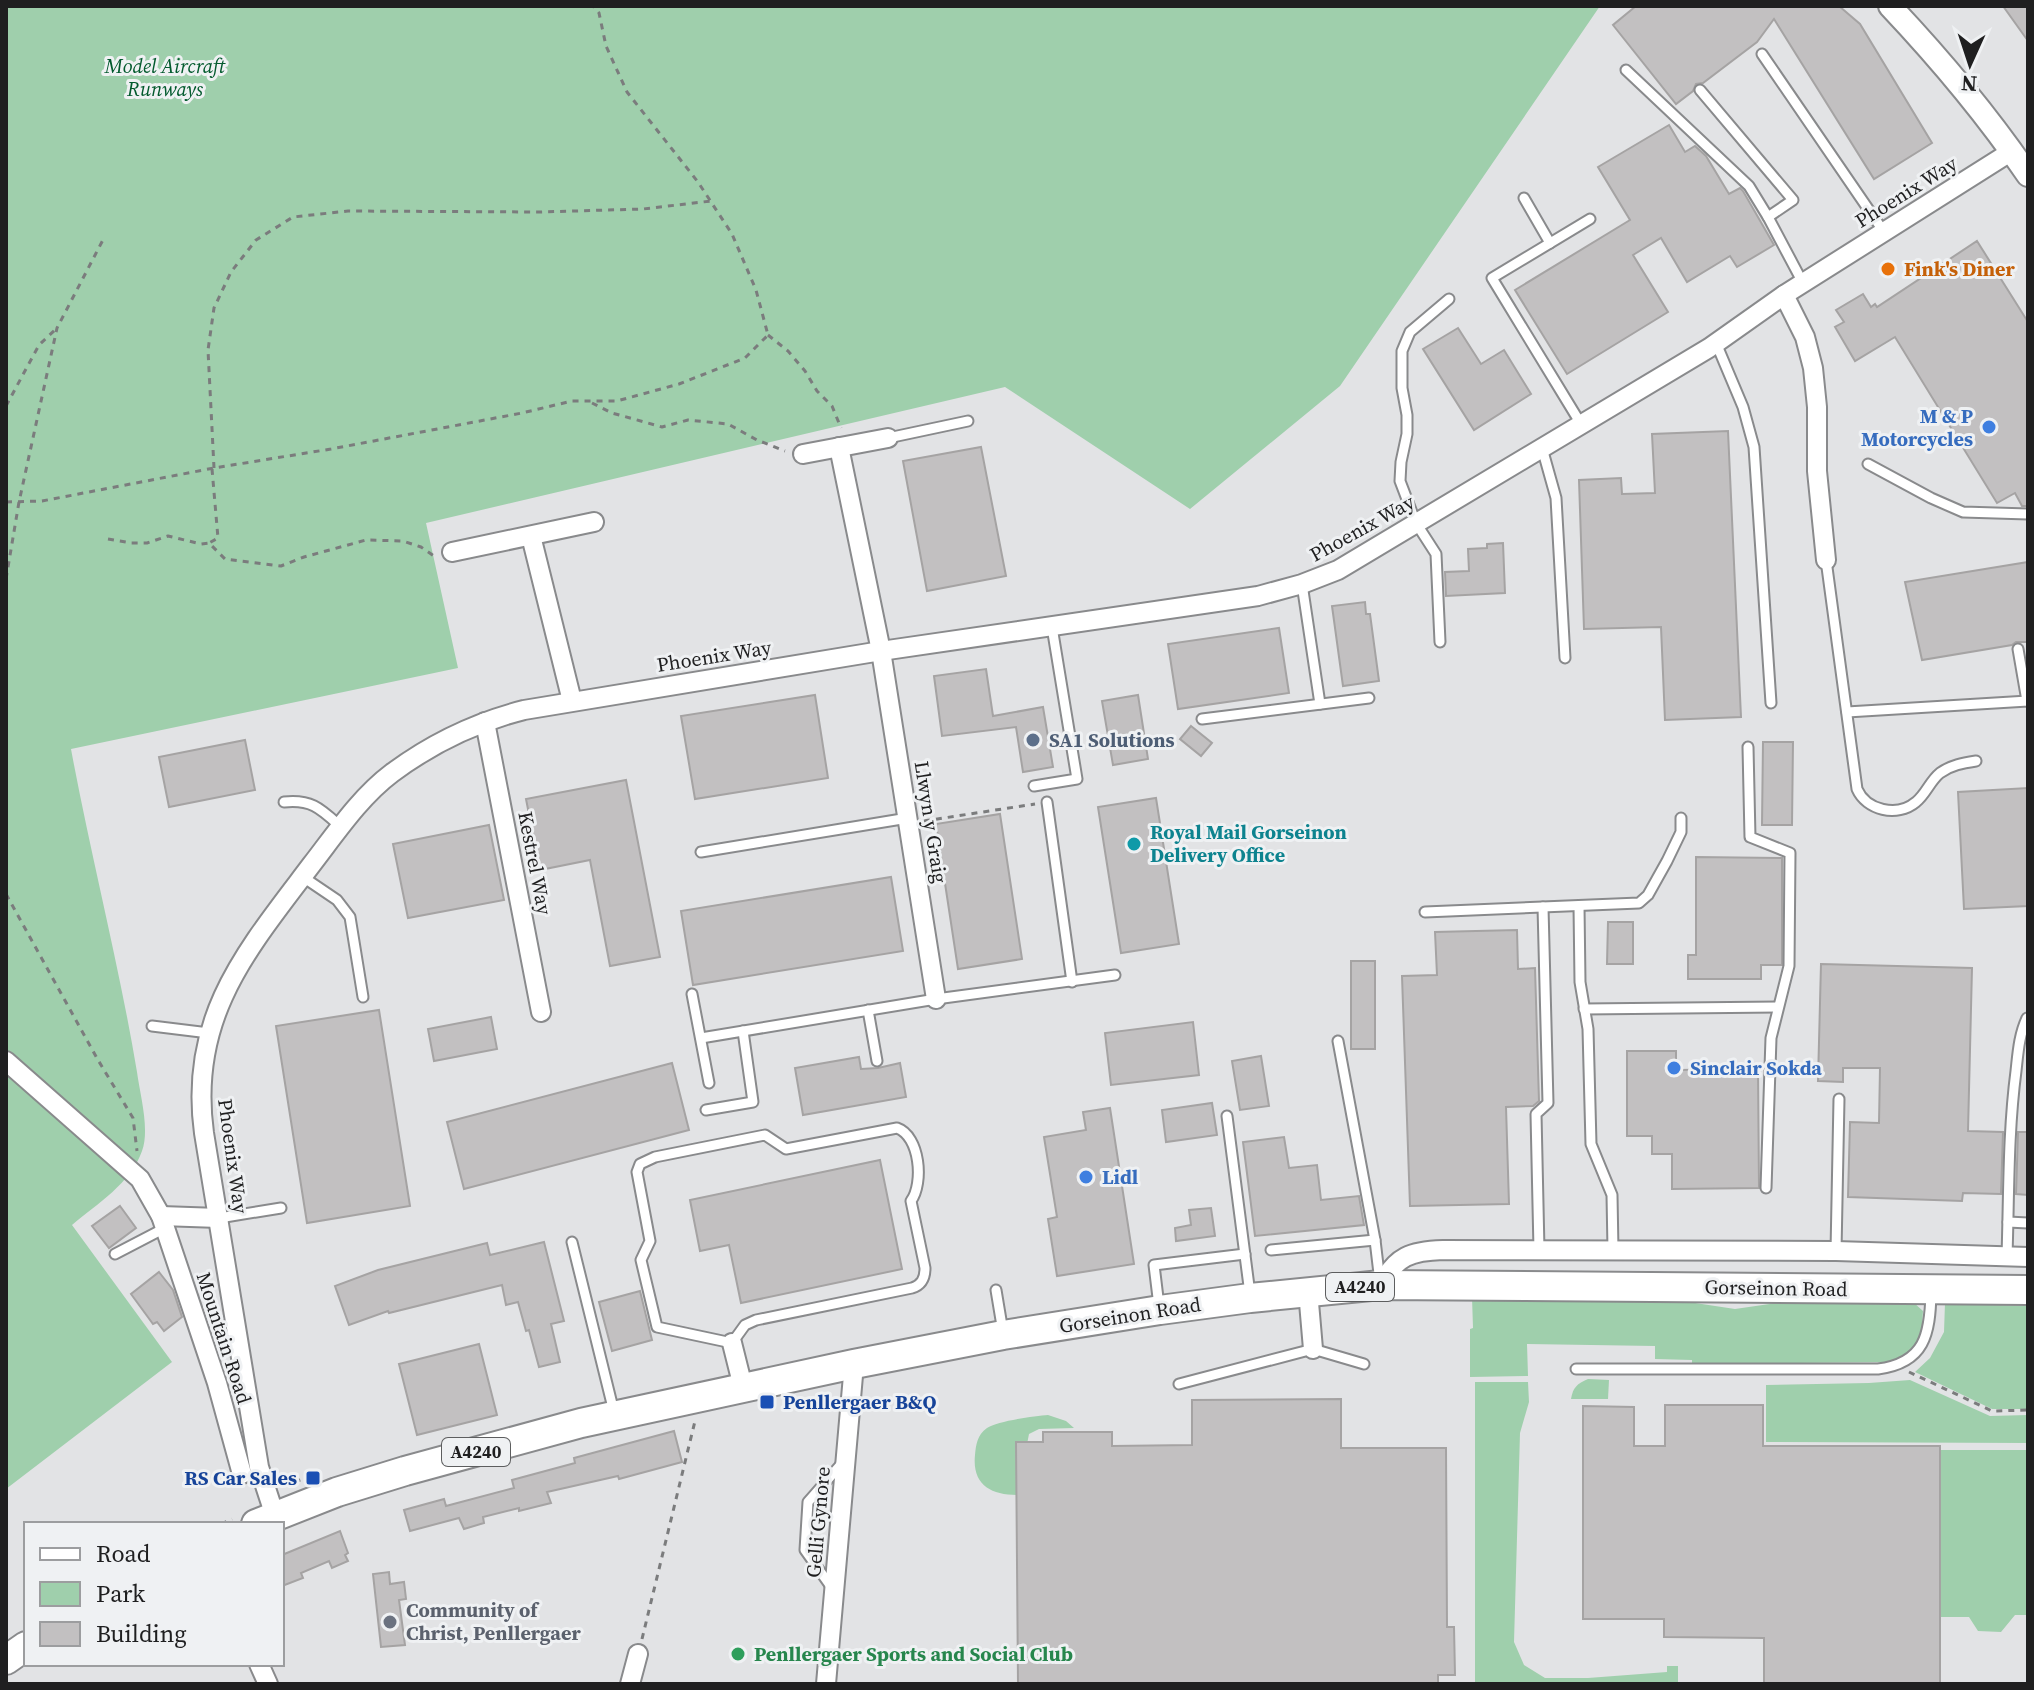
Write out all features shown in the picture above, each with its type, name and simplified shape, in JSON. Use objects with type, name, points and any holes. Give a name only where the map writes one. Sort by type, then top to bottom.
[{"type":"main road","name":"Gorseinon Road","points":[[258,1512],[615,1416],[701,1396],[1003,1335],[1250,1298],[1381,1285],[2028,1290]]},
{"type":"main road","points":[[6,1660],[24,1647]]},
{"type":"street","points":[[1890,6],[1935,54],[2028,175]]},
{"type":"street","name":"Phoenix Way","points":[[258,1512],[259,1467],[201,1111],[209,1033],[226,987],[256,937],[368,794],[393,772],[445,740],[485,722],[524,710],[881,651],[1258,596],[1302,584],[1338,570],[1716,343],[1784,295],[2012,151]]},
{"type":"street","points":[[1784,295],[1805,337],[1813,368],[1817,407],[1817,471],[1826,560]]},
{"type":"street","points":[[803,454],[888,438]]},
{"type":"street","name":"Llwyn y Graig","points":[[843,446],[881,651],[936,999]]},
{"type":"street","points":[[452,552],[594,522]]},
{"type":"street","points":[[531,536],[572,701]]},
{"type":"street","name":"Kestrel Way","points":[[485,722],[541,1012]]},
{"type":"street","name":"Mountain Road","points":[[6,1061],[140,1179],[163,1222],[217,1383],[242,1474]]},
{"type":"street","points":[[163,1222],[219,1218]]},
{"type":"street","points":[[1381,1285],[1397,1262],[1417,1252],[1443,1250],[1836,1251],[2028,1257]]},
{"type":"street","points":[[1308,1291],[1313,1349]]},
{"type":"street","points":[[732,1343],[743,1387]]},
{"type":"street","name":"Gelli Gynore","points":[[826,1684],[854,1364]]},
{"type":"street","points":[[630,1684],[638,1654]]},
{"type":"lane","points":[[1762,54],[1884,232]]},
{"type":"lane","points":[[1626,70],[1749,186],[1803,283]]},
{"type":"lane","points":[[1700,90],[1793,200],[1768,217]]},
{"type":"lane","points":[[1524,198],[1550,243]]},
{"type":"lane","points":[[1581,424],[1492,278],[1590,219]]},
{"type":"lane","points":[[1440,642],[1436,554],[1416,523],[1400,481],[1407,424],[1402,388],[1402,351],[1410,332],[1449,299]]},
{"type":"lane","points":[[1716,343],[1743,407],[1754,447],[1771,703]]},
{"type":"lane","points":[[888,438],[968,421]]},
{"type":"lane","points":[[1542,448],[1556,498],[1565,658]]},
{"type":"lane","points":[[1868,464],[1963,512],[2028,514]]},
{"type":"lane","points":[[1826,560],[1857,789],[1866,803],[1875,808],[1907,808],[1916,803],[1940,773],[1955,765],[1976,761]]},
{"type":"lane","points":[[1302,584],[1320,704]]},
{"type":"lane","points":[[1034,786],[1077,779],[1052,627]]},
{"type":"lane","points":[[1847,712],[2028,701],[2018,649]]},
{"type":"lane","points":[[1202,719],[1369,698]]},
{"type":"lane","points":[[1748,747],[1750,837],[1790,853],[1789,966],[1771,1038],[1766,1188]]},
{"type":"lane","points":[[284,802],[306,802],[318,807],[341,827]]},
{"type":"lane","points":[[1047,802],[1072,982]]},
{"type":"lane","points":[[1425,912],[1631,904],[1645,899],[1681,832],[1681,818]]},
{"type":"lane","points":[[701,852],[909,821]]},
{"type":"lane","points":[[303,877],[337,900],[350,917],[363,997]]},
{"type":"lane","points":[[1579,906],[1580,982],[1588,1029],[1591,1144],[1612,1195],[1613,1250]]},
{"type":"lane","points":[[1539,1250],[1536,1114],[1548,1103],[1543,907]]},
{"type":"lane","points":[[701,1038],[936,999],[1115,975]]},
{"type":"lane","points":[[692,994],[709,1083]]},
{"type":"lane","points":[[1584,1009],[1778,1007]]},
{"type":"lane","points":[[868,1010],[877,1061]]},
{"type":"lane","points":[[2007,1256],[2013,1094],[2022,1028],[2027,1018]]},
{"type":"lane","points":[[152,1026],[209,1033]]},
{"type":"lane","points":[[706,1110],[753,1102],[743,1031]]},
{"type":"lane","points":[[1338,1041],[1381,1285]]},
{"type":"lane","points":[[1836,1251],[1839,1099]]},
{"type":"lane","points":[[1227,1116],[1250,1298]]},
{"type":"lane","points":[[897,1128],[903,1130],[912,1140],[918,1167],[918,1190],[911,1203],[925,1268],[921,1283],[912,1288],[756,1320],[745,1325],[732,1343],[657,1327],[641,1260],[650,1241],[637,1176],[640,1164],[655,1157],[765,1135],[786,1149],[897,1128]]},
{"type":"lane","points":[[219,1218],[281,1208]]},
{"type":"lane","points":[[115,1254],[163,1222]]},
{"type":"lane","points":[[2008,1222],[2028,1223]]},
{"type":"lane","points":[[1271,1250],[1375,1240]]},
{"type":"lane","points":[[572,1242],[615,1416]]},
{"type":"lane","points":[[1160,1310],[1154,1265],[1245,1254]]},
{"type":"lane","points":[[996,1290],[1003,1335]]},
{"type":"lane","points":[[1576,1369],[1878,1369],[1894,1366],[1915,1354],[1926,1337],[1931,1290]]},
{"type":"lane","points":[[1179,1384],[1313,1349],[1364,1364]]},
{"type":"lane","points":[[834,1590],[805,1550],[808,1502],[846,1459]]},
{"type":"path","points":[[593,6],[599,13],[606,46],[627,92],[711,201],[732,234],[756,290],[768,335],[788,351],[832,406],[843,446]]},
{"type":"path","points":[[108,539],[147,543],[168,536],[201,544],[218,538],[208,350],[214,308],[231,272],[256,240],[293,217],[348,211],[643,209],[711,201]]},
{"type":"path","points":[[6,579],[19,502],[57,328],[105,236]]},
{"type":"path","points":[[6,406],[39,345],[57,328]]},
{"type":"path","points":[[6,502],[42,501],[522,413],[572,401],[617,401],[679,384],[745,358],[768,335]]},
{"type":"path","points":[[589,401],[612,413],[662,427],[688,420],[728,424],[780,451],[803,454]]},
{"type":"path","points":[[209,543],[225,559],[281,566],[366,540],[403,541],[433,555],[448,556],[452,552]]},
{"type":"path","points":[[909,821],[1047,802]]},
{"type":"path","points":[[6,894],[133,1118],[140,1179]]},
{"type":"path","points":[[1894,1366],[1992,1411],[2028,1410]]},
{"type":"path","points":[[638,1654],[701,1396]]},
{"type":"path","points":[[227,1522],[258,1512],[316,1475]]},
{"type":"green space","name":"Model Aircraft Runways","points":[[6,6],[1600,6],[1340,386],[1190,509],[1005,387],[426,523],[458,668],[71,749],[130,1032],[145,1133],[142,1151],[130,1173],[72,1225],[172,1362],[6,1489]]},
{"type":"green space","points":[[1472,1297],[1662,1298],[1735,1309],[1804,1299],[1913,1302],[1923,1311],[1921,1340],[1907,1355],[1891,1362],[1692,1364],[1692,1360],[1655,1359],[1655,1346],[1527,1344],[1528,1376],[1470,1377]]},
{"type":"green space","points":[[1945,1303],[2028,1306],[2028,1409],[1992,1409],[1915,1372],[1930,1358],[1944,1332]]},
{"type":"green space","points":[[1588,1379],[1609,1380],[1608,1399],[1571,1399],[1576,1386]]},
{"type":"green space","points":[[1910,1380],[1990,1416],[2028,1415],[2028,1443],[1766,1442],[1766,1385]]},
{"type":"green space","points":[[1475,1382],[1528,1382],[1529,1402],[1520,1433],[1514,1642],[1524,1665],[1545,1678],[1667,1672],[1667,1666],[1678,1666],[1678,1684],[1475,1683]]},
{"type":"green space","points":[[1048,1415],[1066,1421],[1074,1428],[1039,1429],[1029,1434],[1017,1495],[999,1493],[985,1486],[976,1473],[975,1465],[977,1444],[984,1431],[1007,1421]]},
{"type":"green space","points":[[1940,1450],[2028,1450],[2028,1615],[2015,1615],[2001,1632],[1978,1631],[1969,1617],[1940,1617]]},
{"type":"building","points":[[1636,6],[1839,6],[1860,24],[1932,143],[1874,179],[1774,19],[1757,42],[1703,83],[1696,84],[1693,91],[1676,104],[1613,25]]},
{"type":"building","points":[[2003,6],[2028,6],[2028,41]]},
{"type":"building","points":[[1669,125],[1685,152],[1695,146],[1706,156],[1729,194],[1740,188],[1743,191],[1774,245],[1737,267],[1730,256],[1687,282],[1661,238],[1633,255],[1668,312],[1567,374],[1515,290],[1630,220],[1598,167]]},
{"type":"building","name":"M & P Motorcycles","points":[[1977,241],[2028,322],[2028,506],[2022,506],[2015,493],[1997,503],[1895,337],[1855,361],[1835,327],[1844,322],[1836,310],[1863,294],[1871,307],[1875,304],[1877,307]]},
{"type":"building","points":[[1458,328],[1481,364],[1504,350],[1531,394],[1474,430],[1423,349]]},
{"type":"building","points":[[1728,431],[1741,717],[1665,720],[1661,627],[1584,629],[1579,480],[1621,478],[1622,494],[1655,493],[1652,434]]},
{"type":"building","points":[[981,447],[1006,576],[927,591],[903,461]]},
{"type":"building","points":[[1503,543],[1505,593],[1446,596],[1445,572],[1469,571],[1468,549]]},
{"type":"building","points":[[2028,562],[2028,642],[1922,660],[1905,582]]},
{"type":"building","points":[[1365,602],[1366,614],[1370,614],[1379,681],[1343,686],[1332,606]]},
{"type":"building","points":[[1279,628],[1289,693],[1178,709],[1168,644]]},
{"type":"building","points":[[986,669],[993,716],[1043,707],[1053,767],[1023,772],[1016,727],[942,736],[934,676]]},
{"type":"building","points":[[815,695],[828,778],[695,799],[681,716]]},
{"type":"building","points":[[1138,695],[1148,759],[1113,765],[1102,701]]},
{"type":"building","points":[[1191,726],[1212,743],[1201,756],[1180,739]]},
{"type":"building","points":[[245,740],[255,790],[169,807],[159,757]]},
{"type":"building","points":[[1763,742],[1793,742],[1792,825],[1762,825]]},
{"type":"building","points":[[626,780],[660,957],[610,966],[590,860],[540,870],[526,799]]},
{"type":"building","points":[[2028,788],[2028,906],[1964,909],[1958,792]]},
{"type":"building","points":[[1156,798],[1179,944],[1121,953],[1098,807]]},
{"type":"building","points":[[1000,814],[1022,959],[958,969],[936,824]]},
{"type":"building","points":[[489,825],[504,900],[408,918],[393,844]]},
{"type":"building","points":[[1696,857],[1782,858],[1782,965],[1761,965],[1761,979],[1688,979],[1688,955],[1696,955]]},
{"type":"building","points":[[891,877],[903,951],[693,985],[681,911]]},
{"type":"building","points":[[1608,922],[1633,922],[1633,964],[1607,964]]},
{"type":"building","points":[[1517,930],[1518,969],[1535,968],[1539,1101],[1533,1106],[1506,1107],[1509,1204],[1410,1206],[1402,976],[1437,975],[1435,932]]},
{"type":"building","points":[[1351,961],[1375,961],[1375,1049],[1351,1049]]},
{"type":"building","points":[[1821,964],[1972,968],[1968,1131],[2003,1132],[2001,1194],[1963,1193],[1962,1201],[1848,1197],[1850,1122],[1879,1123],[1880,1068],[1843,1068],[1843,1082],[1818,1081]]},
{"type":"building","points":[[379,1010],[410,1206],[307,1223],[276,1026]]},
{"type":"building","points":[[491,1017],[497,1049],[434,1061],[428,1029]]},
{"type":"building","points":[[1193,1022],[1199,1075],[1111,1085],[1105,1033]]},
{"type":"building","points":[[1627,1051],[1676,1051],[1676,1070],[1758,1069],[1759,1188],[1672,1189],[1672,1154],[1652,1154],[1652,1136],[1627,1136]]},
{"type":"building","points":[[1261,1056],[1269,1106],[1240,1110],[1232,1061]]},
{"type":"building","points":[[859,1057],[861,1069],[900,1063],[906,1097],[803,1115],[795,1068]]},
{"type":"building","points":[[672,1063],[689,1130],[464,1189],[447,1122]]},
{"type":"building","points":[[1212,1103],[1217,1135],[1166,1142],[1162,1110]]},
{"type":"building","name":"Lidl","points":[[1110,1108],[1134,1264],[1057,1276],[1048,1219],[1057,1217],[1044,1137],[1086,1130],[1083,1112]]},
{"type":"building","points":[[2018,1132],[2028,1132],[2028,1195],[2016,1194]]},
{"type":"building","points":[[1284,1137],[1289,1168],[1317,1165],[1321,1200],[1359,1196],[1364,1225],[1255,1236],[1243,1142]]},
{"type":"building","points":[[880,1160],[902,1269],[741,1303],[729,1245],[700,1251],[690,1200]]},
{"type":"building","points":[[120,1206],[136,1228],[109,1248],[92,1226]]},
{"type":"building","points":[[1211,1208],[1215,1236],[1176,1241],[1175,1228],[1191,1225],[1189,1210]]},
{"type":"building","points":[[544,1242],[564,1321],[551,1324],[560,1362],[539,1367],[518,1302],[506,1305],[502,1285],[388,1311],[349,1325],[335,1286],[378,1270],[487,1243],[490,1255]]},
{"type":"building","points":[[159,1272],[173,1290],[182,1317],[164,1331],[157,1322],[153,1324],[131,1294]]},
{"type":"building","points":[[640,1291],[652,1340],[612,1351],[599,1302]]},
{"type":"building","points":[[479,1344],[497,1415],[417,1435],[399,1364]]},
{"type":"building","points":[[1341,1399],[1341,1448],[1446,1448],[1447,1627],[1454,1627],[1455,1675],[1438,1675],[1438,1684],[1018,1684],[1016,1442],[1043,1442],[1043,1432],[1112,1432],[1112,1446],[1192,1445],[1192,1400]]},
{"type":"building","points":[[1665,1405],[1763,1405],[1763,1446],[1940,1446],[1940,1684],[1764,1684],[1764,1638],[1664,1637],[1664,1619],[1583,1619],[1583,1406],[1634,1407],[1634,1446],[1665,1446]]},
{"type":"building","points":[[674,1431],[682,1462],[619,1479],[618,1476],[547,1492],[551,1503],[483,1517],[484,1523],[464,1529],[459,1518],[410,1531],[404,1510],[444,1499],[446,1506],[514,1488],[512,1480],[575,1463],[574,1458]]},
{"type":"building","points":[[340,1531],[348,1561],[332,1568],[329,1561],[301,1573],[303,1578],[284,1585],[284,1554]]},
{"type":"building","name":"Community of Christ, Penllergaer","points":[[389,1572],[390,1584],[404,1582],[406,1599],[399,1600],[405,1645],[381,1647],[373,1574]]},
{"type":"place","name":"Fink's Diner","points":[[1888,269]]},
{"type":"place","name":"M & P Motorcycles","points":[[1989,427]]},
{"type":"place","name":"SA1 Solutions","points":[[1033,740]]},
{"type":"place","name":"Royal Mail Gorseinon Delivery Office","points":[[1134,844]]},
{"type":"place","name":"Sinclair Sokda","points":[[1674,1068]]},
{"type":"place","name":"Lidl","points":[[1086,1177]]},
{"type":"place","name":"Penllergaer B&Q","points":[[767,1402]]},
{"type":"place","name":"RS Car Sales","points":[[313,1478]]},
{"type":"place","name":"Community of Christ, Penllergaer","points":[[390,1622]]},
{"type":"place","name":"Penllergaer Sports and Social Club","points":[[738,1654]]}]
